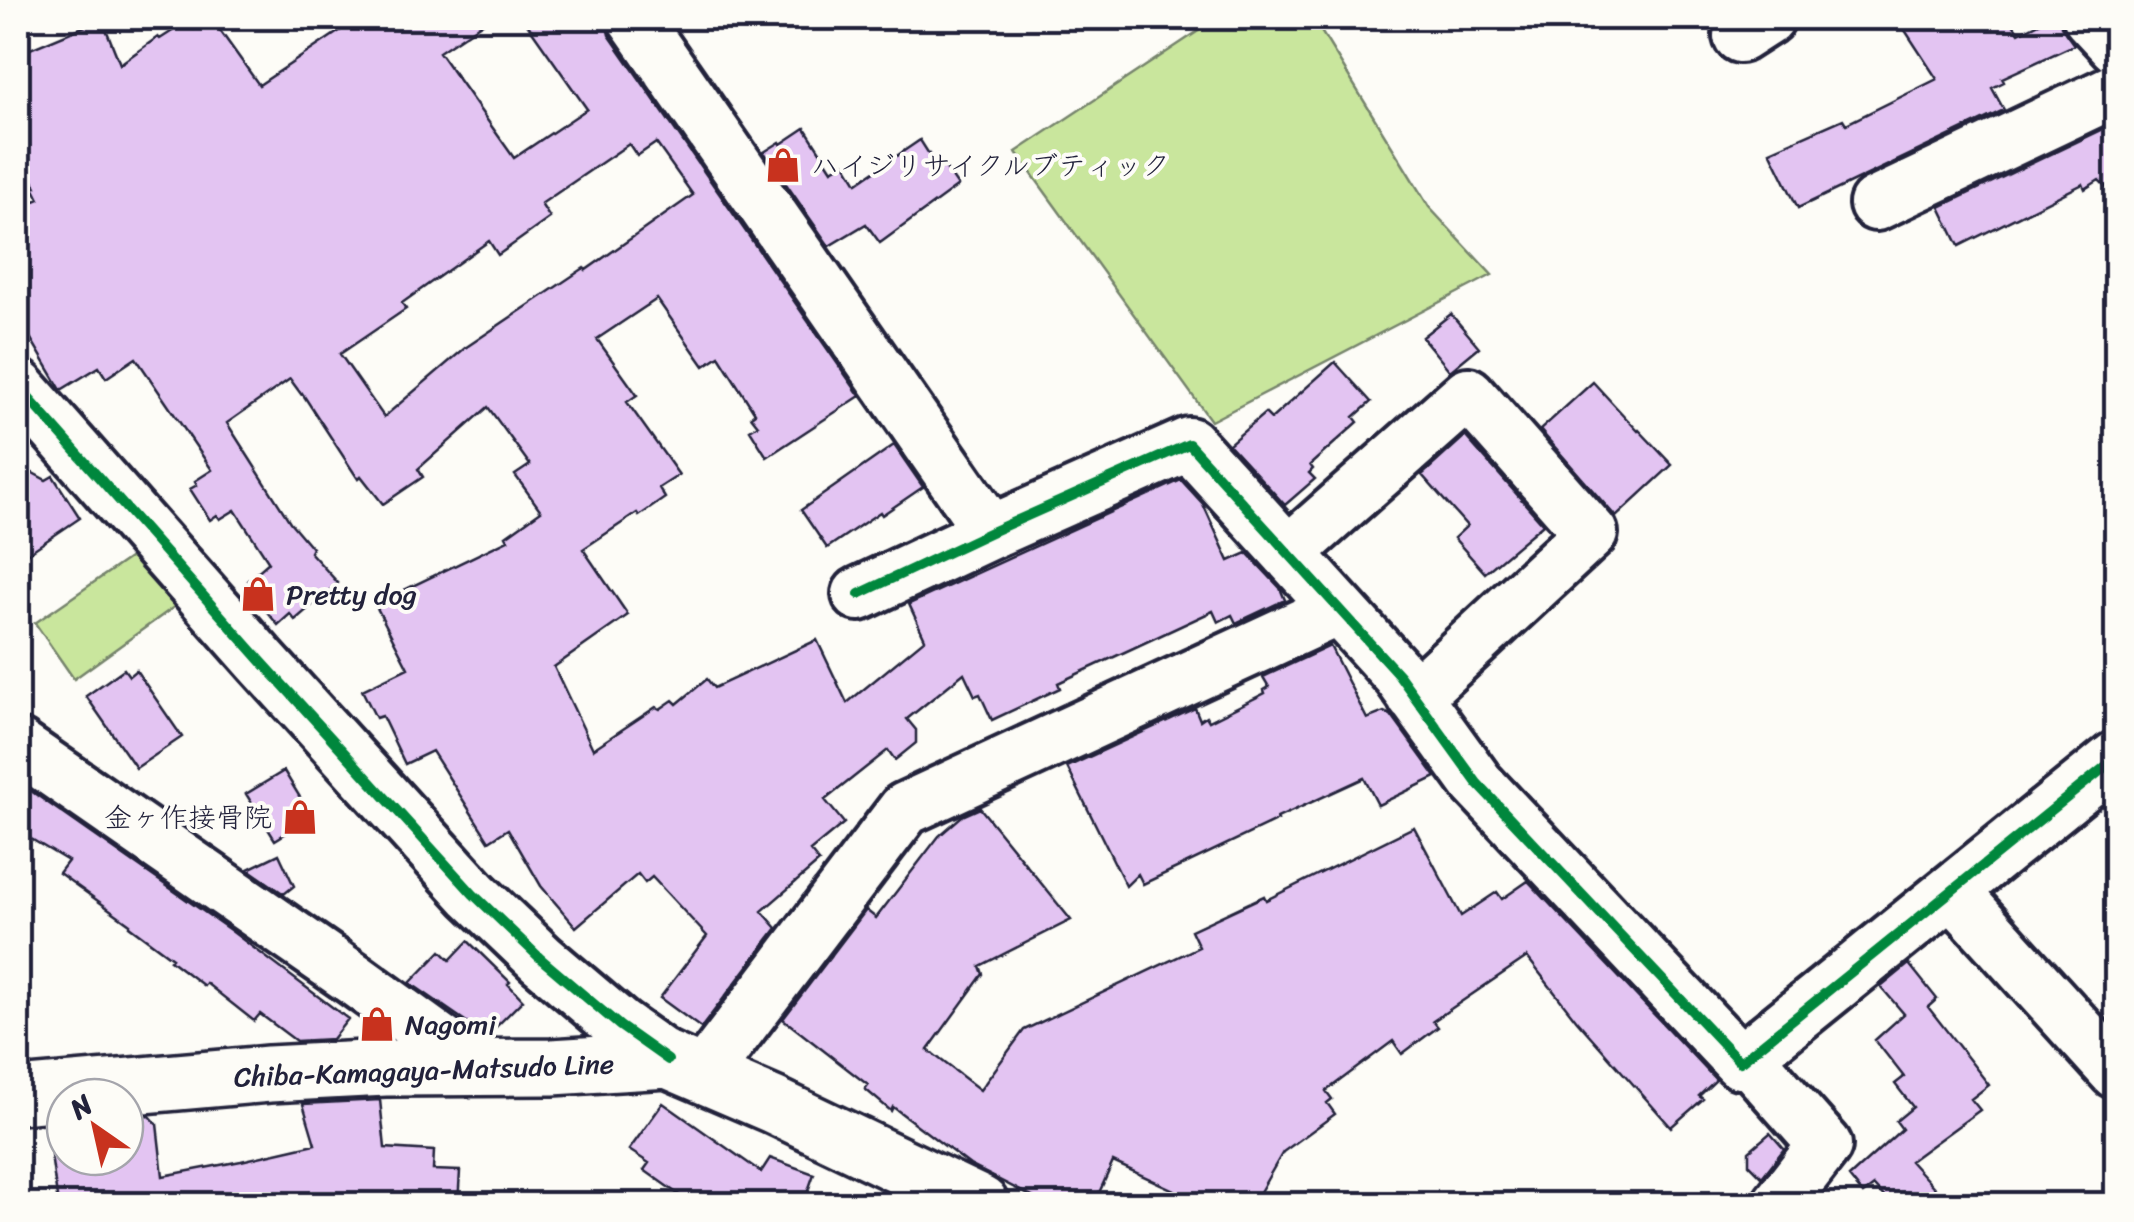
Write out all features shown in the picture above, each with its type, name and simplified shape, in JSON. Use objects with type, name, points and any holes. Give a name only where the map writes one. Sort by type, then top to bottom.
[{"type":"main road","name":"Chiba-Kamagaya-Matsudo Line","points":[[18,1096],[247,1075],[384,1068],[686,1068],[980,1204]]},
{"type":"street","points":[[634,18],[991,532]]},
{"type":"street","points":[[2090,18],[2116,46]]},
{"type":"street","points":[[1876,204],[2116,90]]},
{"type":"street","points":[[18,386],[473,894],[620,1026],[686,1068],[905,809],[1338,609]]},
{"type":"street","points":[[1288,553],[1468,394],[1579,519],[1591,533],[1414,697]]},
{"type":"street","points":[[859,594],[1189,444],[1399,675],[1477,783],[1826,1145],[1779,1204]]},
{"type":"street","points":[[18,746],[474,1066]]},
{"type":"street","points":[[1743,1059],[2116,758]]},
{"type":"street","points":[[1952,891],[2116,1072]]},
{"type":"green space","points":[[1218,18],[1313,18],[1429,207],[1492,275],[1211,421],[1016,152]]},
{"type":"green space","points":[[135,554],[178,604],[74,679],[35,623]]},
{"type":"building","points":[[359,18],[490,18],[439,52],[514,158],[587,109],[523,18],[605,18],[609,35],[860,396],[767,457],[750,430],[758,425],[751,416],[755,413],[719,356],[704,366],[657,299],[597,339],[637,395],[627,402],[679,475],[659,488],[665,498],[583,549],[628,615],[554,667],[593,749],[656,707],[660,709],[673,700],[677,704],[707,679],[714,688],[817,640],[847,703],[925,639],[909,604],[1181,480],[1203,504],[1229,561],[1247,553],[1280,588],[1285,600],[1236,623],[1232,615],[1218,622],[1213,611],[1058,683],[1060,688],[992,720],[964,673],[907,719],[916,730],[916,743],[895,760],[888,750],[825,800],[844,823],[810,851],[819,862],[762,911],[777,928],[701,1028],[660,998],[707,936],[652,877],[645,883],[638,874],[576,927],[541,886],[508,829],[489,841],[432,751],[405,764],[382,716],[376,718],[362,690],[408,668],[375,604],[508,540],[506,536],[541,511],[515,475],[530,465],[488,407],[418,469],[423,477],[383,504],[361,476],[358,479],[290,379],[227,423],[290,522],[312,548],[310,552],[338,583],[295,620],[290,614],[278,625],[246,587],[251,583],[248,580],[269,562],[235,510],[210,520],[190,489],[212,470],[136,358],[106,378],[99,367],[61,390],[18,317],[18,208],[39,199],[18,150],[18,54],[102,19],[120,64],[188,21],[194,29],[204,22],[209,29],[216,25],[259,85]],"holes":[[[656,143],[693,195],[465,348],[384,417],[340,354],[406,309],[402,303],[489,241],[498,255],[550,218],[541,204],[629,144],[637,156]]]},
{"type":"building","points":[[1897,18],[2009,18],[2019,33],[2049,18],[2061,18],[2061,26],[2074,45],[2002,78],[2004,82],[1992,88],[2004,110],[1798,208],[1770,151],[1843,119],[1846,124],[1937,79]]},
{"type":"building","points":[[2116,123],[2116,197],[2099,180],[2085,189],[2083,184],[1959,246],[1940,207]]},
{"type":"building","points":[[805,128],[832,170],[845,163],[857,183],[920,140],[932,159],[937,155],[958,186],[880,243],[866,224],[829,246],[764,152]]},
{"type":"building","points":[[1451,314],[1479,347],[1450,371],[1422,337]]},
{"type":"building","points":[[1335,362],[1371,402],[1354,417],[1358,422],[1310,465],[1313,469],[1309,473],[1315,479],[1285,505],[1229,444],[1265,413],[1271,419]]},
{"type":"building","points":[[1593,382],[1672,465],[1616,517],[1540,430]]},
{"type":"building","points":[[1465,436],[1543,524],[1485,573],[1454,538],[1467,526],[1422,475]]},
{"type":"building","points":[[894,445],[923,487],[827,548],[801,510]]},
{"type":"building","points":[[18,465],[46,480],[53,476],[80,518],[18,560]]},
{"type":"building","points":[[1330,646],[1367,719],[1384,712],[1391,715],[1436,777],[1378,805],[1364,778],[1143,884],[1138,874],[1126,886],[1067,767],[1195,708],[1200,720],[1206,716],[1209,721],[1265,693],[1269,687],[1263,677]]},
{"type":"building","points":[[124,669],[129,676],[136,670],[182,737],[136,768],[86,696]]},
{"type":"building","points":[[284,771],[312,817],[275,840],[246,794]]},
{"type":"building","points":[[18,782],[230,930],[348,1019],[332,1039],[296,1041],[260,1014],[254,1021],[206,983],[204,986],[130,924],[59,873],[68,861],[18,831]]},
{"type":"building","points":[[980,808],[1071,920],[980,966],[983,974],[928,1050],[980,1090],[1024,1030],[1199,947],[1191,930],[1264,896],[1266,900],[1414,827],[1461,916],[1497,892],[1502,899],[1528,881],[1716,1080],[1699,1096],[1703,1099],[1671,1127],[1577,1021],[1527,957],[1433,1021],[1438,1027],[1402,1054],[1393,1041],[1326,1091],[1332,1099],[1327,1103],[1335,1114],[1283,1152],[1253,1204],[1167,1204],[1174,1190],[1113,1162],[1094,1204],[1046,1204],[970,1165],[893,1107],[891,1111],[865,1089],[868,1085],[783,1019],[866,910],[876,918],[939,836],[962,816]]},
{"type":"building","points":[[279,854],[294,886],[284,894],[248,869]]},
{"type":"building","points":[[468,941],[523,1000],[487,1036],[410,983],[441,951],[450,960]]},
{"type":"building","points":[[1909,964],[1937,999],[1928,1007],[1989,1085],[1971,1099],[1980,1110],[1910,1161],[1949,1204],[1891,1204],[1874,1186],[1863,1194],[1849,1177],[1902,1129],[1896,1121],[1913,1107],[1895,1084],[1904,1077],[1875,1040],[1904,1014],[1881,987]]},
{"type":"building","points":[[380,1100],[385,1148],[434,1151],[433,1170],[460,1171],[458,1204],[58,1204],[54,1177],[145,1177],[145,1116],[150,1116],[157,1124],[163,1176],[315,1144],[303,1104]]},
{"type":"building","points":[[663,1103],[761,1172],[770,1158],[814,1174],[804,1202],[807,1204],[692,1204],[644,1170],[649,1163],[629,1150]]},
{"type":"building","points":[[1770,1133],[1784,1149],[1762,1177],[1749,1164],[1749,1151]]},
{"type":"cycle path","points":[[18,386],[473,894],[541,959],[620,1026],[668,1060]]},
{"type":"cycle path","points":[[859,594],[1189,444],[1399,675],[1477,783],[1740,1062],[2116,758]]},
{"type":"place","name":"ハイジリサイクルブティック","points":[[783,165]]},
{"type":"place","name":"Pretty dog","points":[[258,594]]},
{"type":"place","name":"金ヶ作接骨院","points":[[300,817]]},
{"type":"place","name":"Nagomi","points":[[377,1024]]}]
